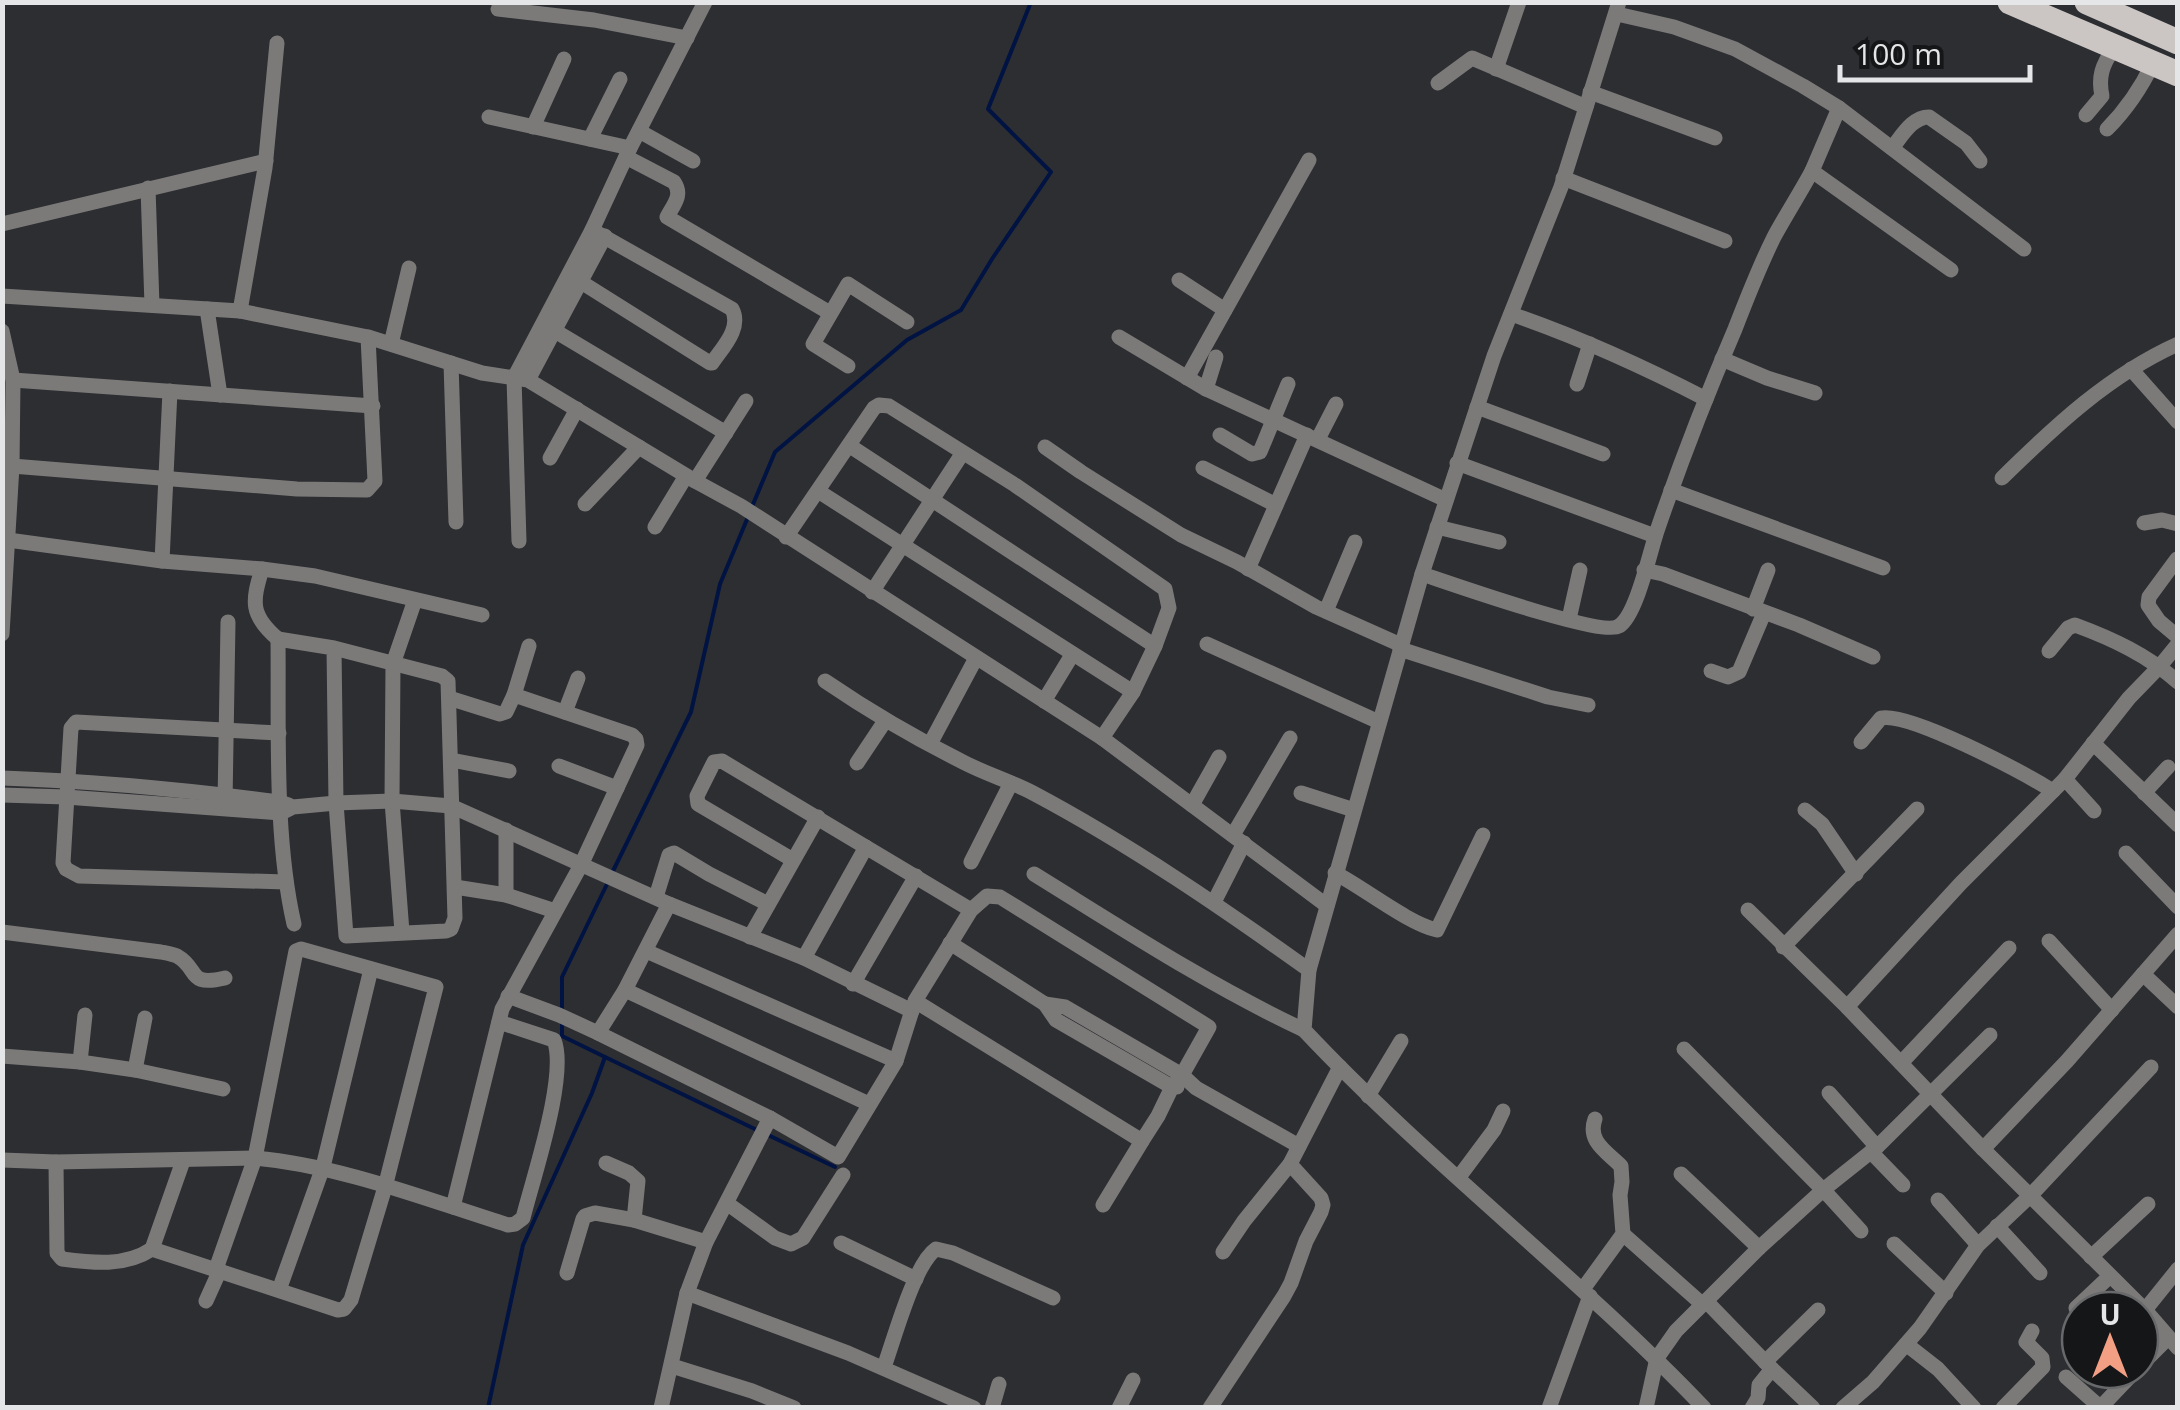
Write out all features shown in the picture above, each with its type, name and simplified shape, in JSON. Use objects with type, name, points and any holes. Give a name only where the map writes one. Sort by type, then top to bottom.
[{"type":"main road","points":[[2010,2],[2178,74]]},
{"type":"main road","points":[[2087,2],[2178,42]]},
{"type":"street","points":[[521,379],[555,331],[582,282],[628,153],[705,2]]},
{"type":"street","points":[[1496,69],[1519,2]]},
{"type":"street","points":[[1304,1030],[1310,970],[1326,904],[1422,574],[1477,408],[1563,178],[1618,8],[1735,50],[1803,86],[1840,108],[2024,248]]},
{"type":"street","points":[[498,9],[594,20],[687,38]]},
{"type":"street","points":[[240,311],[266,160],[276,43]]},
{"type":"street","points":[[2086,115],[2102,96],[2101,71],[2114,48]]},
{"type":"street","points":[[1438,83],[1472,58],[1588,100],[1716,138]]},
{"type":"street","points":[[533,127],[564,59]]},
{"type":"street","points":[[2107,129],[2124,112],[2153,63]]},
{"type":"street","points":[[590,139],[620,79]]},
{"type":"street","points":[[1422,574],[1517,606],[1607,628],[1622,625],[1633,609],[1671,490],[1722,359],[1774,238],[1812,172],[1840,108]]},
{"type":"street","points":[[489,117],[590,139],[628,153],[679,188],[668,217],[830,313]]},
{"type":"street","points":[[1892,148],[1914,122],[1928,117],[1966,143],[1980,161]]},
{"type":"street","points":[[638,131],[693,161]]},
{"type":"street","points":[[2,224],[266,160]]},
{"type":"street","points":[[1187,378],[1309,160]]},
{"type":"street","points":[[1812,172],[1951,270]]},
{"type":"street","points":[[1563,178],[1725,242]]},
{"type":"street","points":[[148,188],[152,305]]},
{"type":"street","points":[[582,282],[710,362],[736,321],[732,309],[598,233]]},
{"type":"street","points":[[519,540],[521,379],[598,233]]},
{"type":"street","points":[[391,344],[408,268]]},
{"type":"street","points":[[1180,280],[1225,310]]},
{"type":"street","points":[[848,366],[813,344],[848,284],[907,322]]},
{"type":"street","points":[[2,296],[240,311],[368,337],[482,373],[521,379],[741,506],[1102,738],[1326,904]]},
{"type":"street","points":[[207,309],[220,395]]},
{"type":"street","points":[[1511,314],[1590,344],[1706,399]]},
{"type":"street","points":[[2,330],[13,380],[2,634]]},
{"type":"street","points":[[555,331],[726,433]]},
{"type":"street","points":[[12,466],[297,489],[367,490],[375,481],[368,337]]},
{"type":"street","points":[[1119,338],[1206,389],[1446,500]]},
{"type":"street","points":[[1577,384],[1590,344]]},
{"type":"street","points":[[2002,478],[2072,412],[2131,369],[2178,344]]},
{"type":"street","points":[[1206,389],[1216,357]]},
{"type":"street","points":[[1722,359],[1814,392]]},
{"type":"street","points":[[451,362],[456,522]]},
{"type":"street","points":[[2131,369],[2178,422]]},
{"type":"street","points":[[13,380],[373,406]]},
{"type":"street","points":[[1220,435],[1252,454],[1263,450],[1288,384]]},
{"type":"street","points":[[162,561],[170,391]]},
{"type":"street","points":[[655,527],[746,402]]},
{"type":"street","points":[[1248,569],[1276,505],[1336,404]]},
{"type":"street","points":[[786,537],[874,408],[889,406],[1165,590],[1169,608],[1155,646],[1133,692],[1102,738]]},
{"type":"street","points":[[1477,408],[1603,454]]},
{"type":"street","points":[[550,458],[576,409]]},
{"type":"street","points":[[850,446],[1155,646]]},
{"type":"street","points":[[585,504],[639,447]]},
{"type":"street","points":[[1045,447],[1181,535],[1401,647],[1548,696],[1588,705]]},
{"type":"street","points":[[872,592],[962,454]]},
{"type":"street","points":[[1458,462],[1655,536]]},
{"type":"street","points":[[1203,468],[1276,505]]},
{"type":"street","points":[[1671,490],[1883,568]]},
{"type":"street","points":[[818,491],[1133,692]]},
{"type":"street","points":[[2144,523],[2162,520],[2178,524]]},
{"type":"street","points":[[1438,527],[1498,542]]},
{"type":"street","points":[[8,540],[316,576],[482,614]]},
{"type":"street","points":[[1326,611],[1355,542]]},
{"type":"street","points":[[1846,1007],[2059,785],[2128,698],[2160,666],[2178,641],[2158,621],[2148,605],[2149,597],[2177,559]]},
{"type":"street","points":[[262,569],[254,605],[264,627],[278,639],[334,648],[442,676],[448,681],[455,887],[451,929],[346,936],[336,803],[334,648]]},
{"type":"street","points":[[1569,618],[1580,570]]},
{"type":"street","points":[[1644,570],[1873,658]]},
{"type":"street","points":[[1712,671],[1728,677],[1739,672],[1768,570]]},
{"type":"street","points":[[402,932],[392,801],[393,664],[415,600]]},
{"type":"street","points":[[225,802],[228,622]]},
{"type":"street","points":[[2049,651],[2075,625],[2118,640],[2178,682]]},
{"type":"street","points":[[278,639],[286,882],[294,924]]},
{"type":"street","points":[[1207,644],[1379,722]]},
{"type":"street","points":[[449,698],[500,714],[509,709],[529,646]]},
{"type":"street","points":[[1044,702],[1072,655]]},
{"type":"street","points":[[930,744],[976,658]]},
{"type":"street","points":[[565,712],[578,678]]},
{"type":"street","points":[[825,681],[884,721],[983,772],[1011,782],[1114,840],[1214,902],[1310,970]]},
{"type":"street","points":[[454,1207],[498,1022],[555,911],[586,867],[637,745],[635,737],[514,695]]},
{"type":"street","points":[[1861,742],[1881,718],[1897,718],[2059,785],[2094,811]]},
{"type":"street","points":[[857,763],[884,721]]},
{"type":"street","points":[[279,733],[76,722],[71,728],[63,863],[79,876],[286,882]]},
{"type":"street","points":[[1214,902],[1238,839],[1290,738]]},
{"type":"street","points":[[2093,743],[2178,824]]},
{"type":"street","points":[[1192,806],[1219,756]]},
{"type":"street","points":[[451,760],[509,771]]},
{"type":"street","points":[[794,860],[698,804],[696,796],[714,762],[722,761],[971,910]]},
{"type":"street","points":[[560,766],[616,788]]},
{"type":"street","points":[[2144,794],[2168,767]]},
{"type":"street","points":[[2,778],[67,789],[285,807],[392,801],[450,806],[804,958],[853,984],[914,1006],[1142,1141]]},
{"type":"street","points":[[970,862],[1011,782]]},
{"type":"street","points":[[2,794],[67,789]]},
{"type":"street","points":[[1301,794],[1354,810]]},
{"type":"street","points":[[1783,947],[1917,808]]},
{"type":"street","points":[[1805,810],[1822,824],[1856,874]]},
{"type":"street","points":[[750,938],[818,817]]},
{"type":"street","points":[[506,830],[506,895]]},
{"type":"street","points":[[1336,873],[1420,924],[1437,930],[1483,835]]},
{"type":"street","points":[[804,958],[866,847]]},
{"type":"street","points":[[598,1033],[646,951],[669,855],[674,853],[768,904]]},
{"type":"street","points":[[2126,853],[2178,908]]},
{"type":"street","points":[[1034,874],[1166,956],[1304,1030],[1368,1096],[1657,1358],[1704,1408]]},
{"type":"street","points":[[853,984],[916,876]]},
{"type":"street","points":[[455,887],[506,895],[555,911]]},
{"type":"street","points":[[512,998],[598,1033],[765,1128],[838,1157],[896,1061],[914,1006],[950,943],[981,899],[1000,897],[1209,1026],[1103,1205]]},
{"type":"street","points":[[1748,910],[2124,1290]]},
{"type":"street","points":[[2,932],[161,952],[178,957],[199,979],[224,978]]},
{"type":"street","points":[[1983,1149],[2067,1061],[2178,934]]},
{"type":"street","points":[[2049,941],[2112,1010]]},
{"type":"street","points":[[950,943],[1044,1004],[1065,1007],[1109,1043],[1299,1146]]},
{"type":"street","points":[[1900,1063],[2009,948]]},
{"type":"street","points":[[152,1249],[218,1270],[279,1290],[338,1310],[347,1306],[384,1186],[436,987],[301,949],[296,951],[255,1158],[218,1270],[206,1302]]},
{"type":"street","points":[[646,951],[896,1061]]},
{"type":"street","points":[[279,1290],[322,1167],[371,969]]},
{"type":"street","points":[[2143,974],[2178,1007]]},
{"type":"street","points":[[625,990],[869,1104]]},
{"type":"street","points":[[80,1062],[86,1015]]},
{"type":"street","points":[[135,1070],[145,1018]]},
{"type":"street","points":[[2,1160],[255,1158],[322,1167],[508,1224],[519,1222],[555,1091],[558,1050],[554,1040],[498,1022]]},
{"type":"street","points":[[1646,1408],[1657,1358],[1668,1341],[1759,1248],[1874,1149],[1990,1034]]},
{"type":"street","points":[[1368,1096],[1401,1041]]},
{"type":"street","points":[[1684,1050],[1861,1232]]},
{"type":"street","points":[[2,1056],[135,1070],[223,1089]]},
{"type":"street","points":[[1224,1252],[1290,1164],[1340,1067]]},
{"type":"street","points":[[1843,1408],[1873,1382],[1906,1344],[1978,1245],[2030,1196],[2151,1067]]},
{"type":"street","points":[[1829,1093],[1904,1185]]},
{"type":"street","points":[[1459,1177],[1494,1130],[1503,1111]]},
{"type":"street","points":[[1549,1408],[1586,1292],[1623,1234],[1620,1166],[1594,1140],[1591,1129],[1595,1119]]},
{"type":"street","points":[[661,1408],[688,1293],[706,1242],[765,1128]]},
{"type":"street","points":[[56,1162],[58,1257],[120,1262],[152,1249],[182,1161]]},
{"type":"street","points":[[606,1163],[638,1181],[634,1220]]},
{"type":"street","points":[[1210,1408],[1284,1296],[1321,1212],[1321,1198],[1290,1164]]},
{"type":"street","points":[[1681,1174],[1759,1248]]},
{"type":"street","points":[[728,1204],[775,1238],[791,1244],[803,1238],[843,1175]]},
{"type":"street","points":[[1938,1200],[1978,1245]]},
{"type":"street","points":[[2091,1257],[2148,1204]]},
{"type":"street","points":[[567,1273],[586,1216],[634,1220],[706,1242]]},
{"type":"street","points":[[1997,1226],[2040,1273]]},
{"type":"street","points":[[1623,1234],[1704,1302],[1813,1408]]},
{"type":"street","points":[[841,1243],[916,1279]]},
{"type":"street","points":[[1894,1244],[1946,1293]]},
{"type":"street","points":[[884,1368],[916,1279],[931,1252],[942,1249],[1053,1298]]},
{"type":"street","points":[[2160,1291],[2178,1269]]},
{"type":"street","points":[[2095,1290],[2110,1276]]},
{"type":"street","points":[[688,1293],[884,1368],[974,1408]]},
{"type":"street","points":[[1752,1408],[1769,1365],[1818,1310]]},
{"type":"street","points":[[2003,1408],[2043,1367],[2042,1358],[2027,1344],[2032,1331]]},
{"type":"street","points":[[1906,1344],[1938,1369],[1974,1408]]},
{"type":"street","points":[[672,1366],[794,1408]]},
{"type":"street","points":[[1119,1408],[1133,1380]]},
{"type":"street","points":[[992,1408],[998,1384]]},
{"type":"street","points":[[2081,1390],[2100,1407]]},
{"type":"waterway","points":[[751,509],[775,452],[907,340],[961,310],[1051,172],[988,109],[1031,2]]},
{"type":"waterway","points":[[613,871],[691,712],[720,584],[748,517]]},
{"type":"waterway","points":[[562,1009],[562,977],[609,880]]},
{"type":"waterway","points":[[488,1408],[523,1245],[605,1057],[562,1036],[562,1024]]},
{"type":"waterway","points":[[605,1057],[759,1131]]},
{"type":"waterway","points":[[768,1135],[835,1167]]}]
